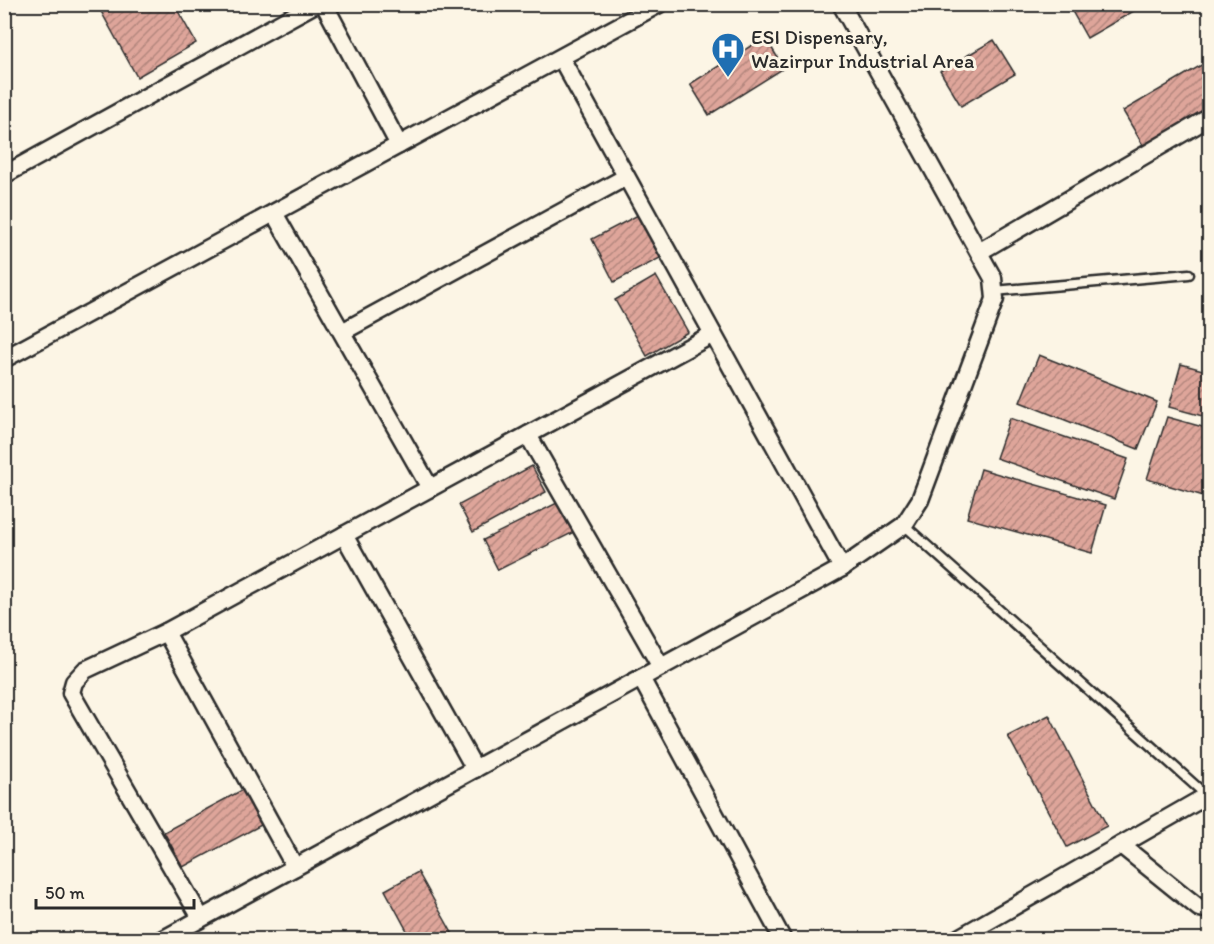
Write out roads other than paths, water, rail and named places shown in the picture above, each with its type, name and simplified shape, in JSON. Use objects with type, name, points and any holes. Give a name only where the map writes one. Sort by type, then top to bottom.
[{"type":"street","points":[[4,175],[315,4]]},
{"type":"street","points":[[324,4],[399,145]]},
{"type":"street","points":[[4,359],[659,4]]},
{"type":"street","points":[[162,939],[842,568],[904,525],[920,500],[995,299],[993,278],[841,4]]},
{"type":"street","points":[[561,58],[842,568]]},
{"type":"street","points":[[979,252],[1209,117]]},
{"type":"street","points":[[342,332],[626,177]]},
{"type":"street","points":[[274,213],[430,488]]},
{"type":"street","points":[[201,918],[71,693],[74,682],[85,670],[166,632],[713,334]]},
{"type":"street","points":[[528,435],[661,667]]},
{"type":"street","points":[[344,535],[475,769]]},
{"type":"street","points":[[166,632],[295,867]]},
{"type":"street","points":[[641,678],[783,939]]},
{"type":"street","points":[[956,939],[1208,795]]},
{"type":"street","points":[[1121,845],[1199,908],[1209,910]]},
{"type":"lane","points":[[994,291],[1189,274]]},
{"type":"lane","points":[[904,525],[1208,795]]},
{"type":"place","name":"ESI Dispensary, Wazirpur Industrial Area","points":[[728,78]]}]
